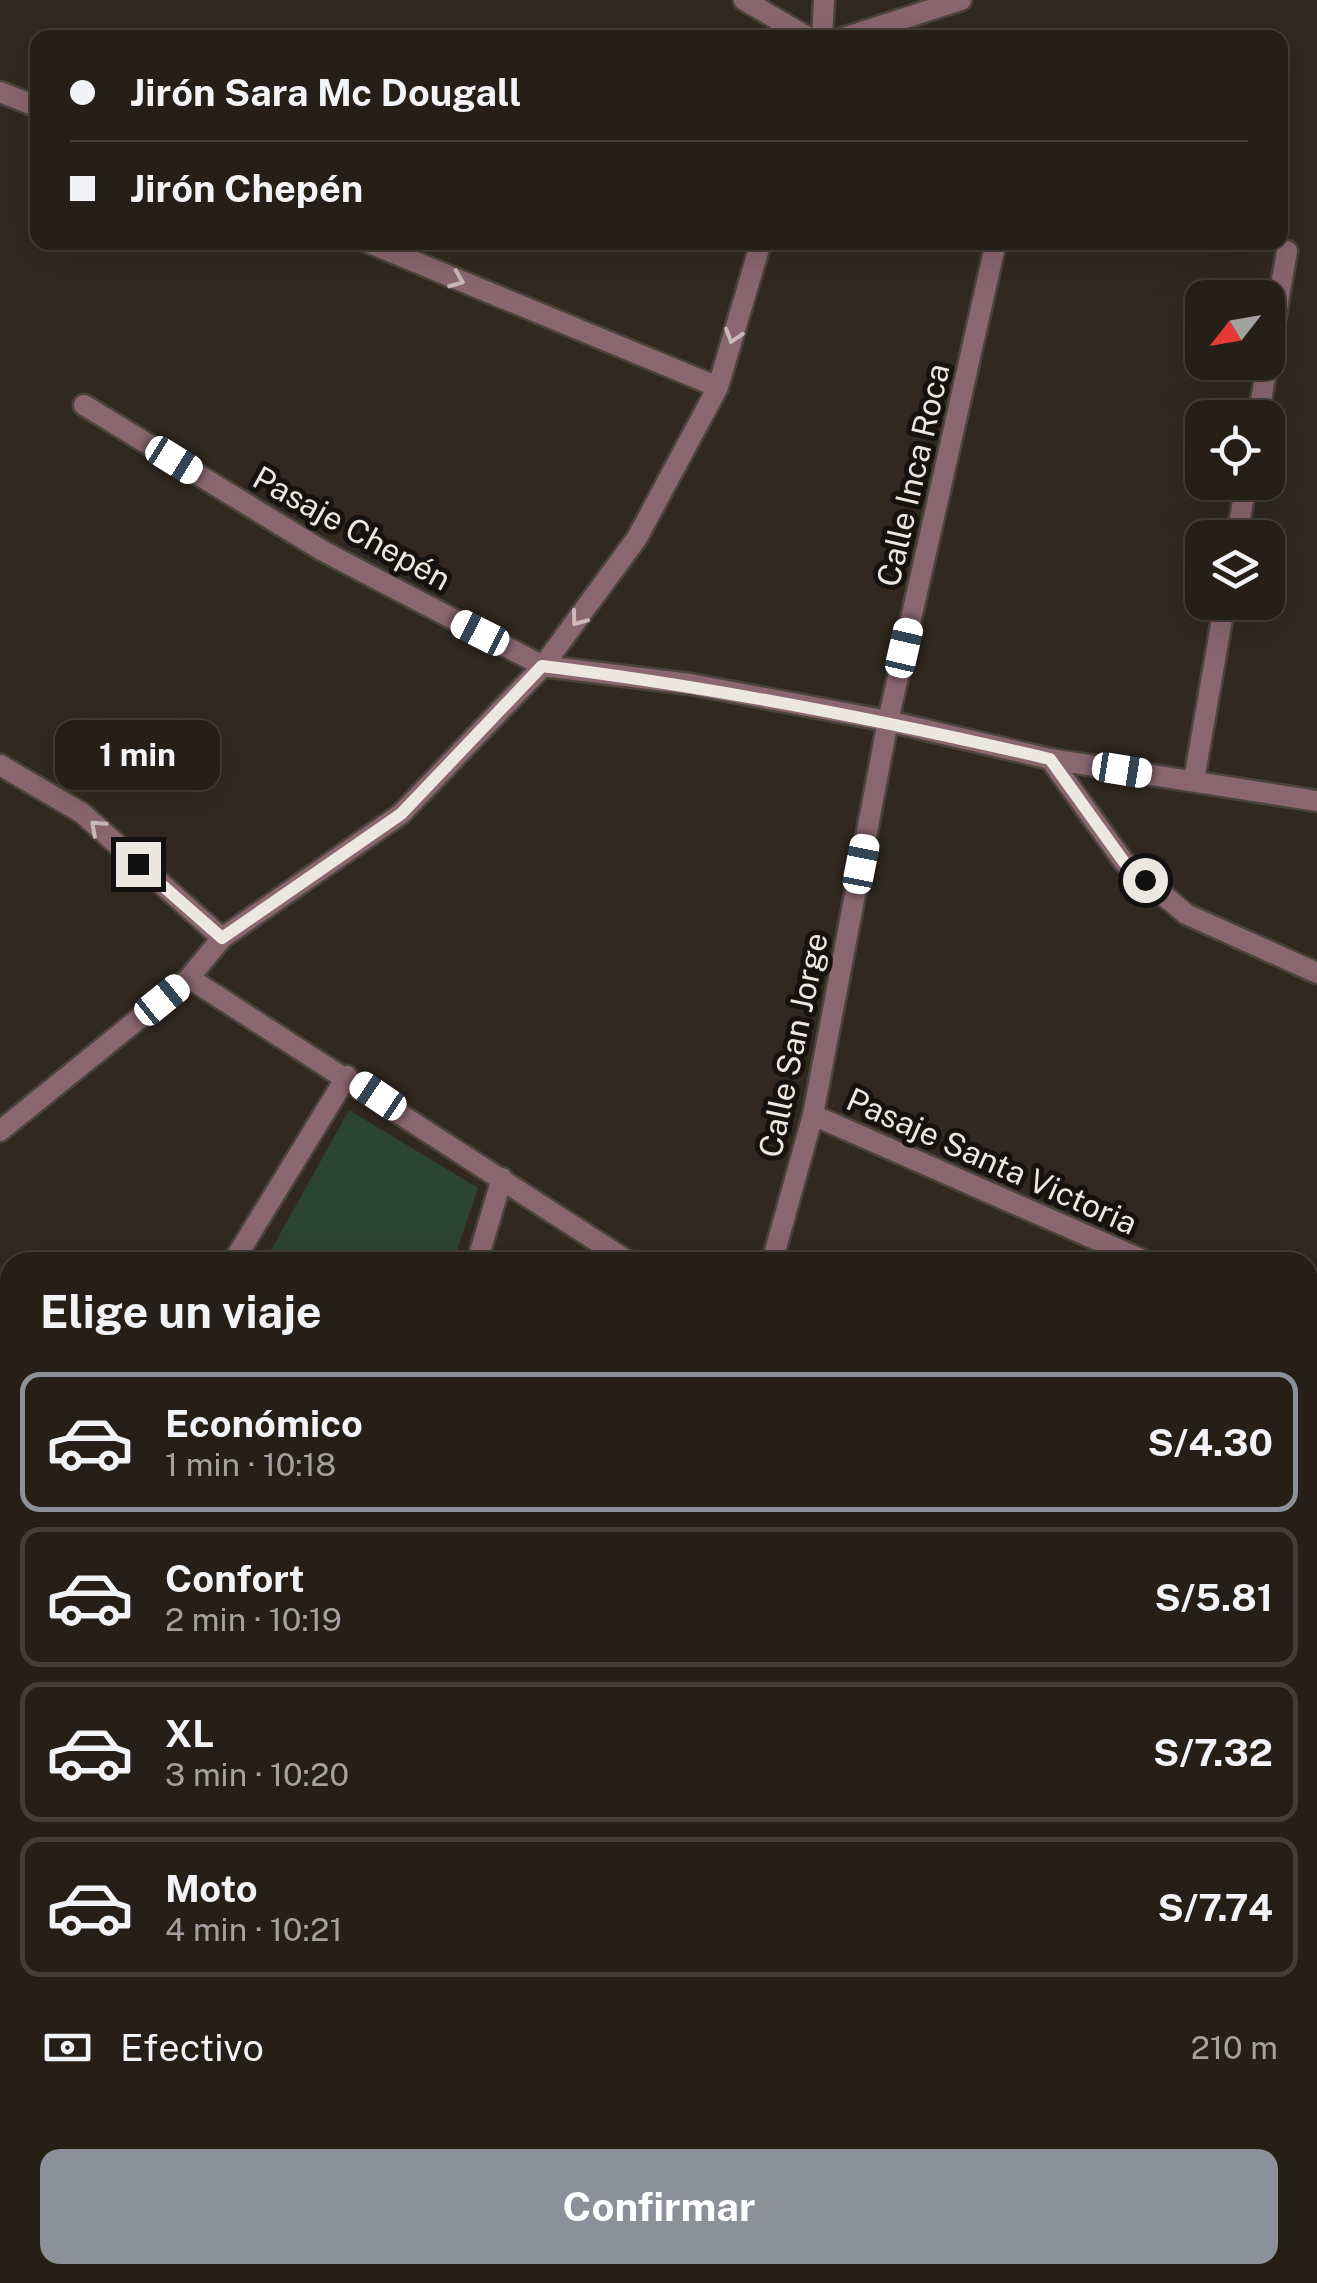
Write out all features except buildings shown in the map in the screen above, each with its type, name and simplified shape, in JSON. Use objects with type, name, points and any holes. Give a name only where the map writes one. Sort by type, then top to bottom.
[{"type":"street","points":[[744,0],[795,30]]},
{"type":"street","points":[[822,30],[824,0]]},
{"type":"street","points":[[868,30],[961,0]]},
{"type":"street","points":[[0,92],[30,104]]},
{"type":"street","points":[[386,250],[718,386]]},
{"type":"street","points":[[0,1131],[189,978],[222,938],[401,814],[542,666],[637,538],[718,386],[759,250]]},
{"type":"street","name":"Calle Inca Roca","points":[[888,721],[994,250]]},
{"type":"street","points":[[1261,400],[1288,251]]},
{"type":"street","name":"Pasaje Chepén","points":[[84,404],[323,551],[542,666]]},
{"type":"street","points":[[1194,780],[1222,620]]},
{"type":"street","points":[[542,666],[690,684],[888,721],[1050,759],[1317,801]]},
{"type":"street","name":"Calle San Jorge","points":[[775,1252],[814,1114],[888,721]]},
{"type":"street","points":[[1050,759],[1124,862],[1186,914],[1317,973]]},
{"type":"street","points":[[0,764],[82,814],[222,938]]},
{"type":"street","points":[[189,978],[347,1076],[614,1252]]},
{"type":"street","points":[[239,1252],[347,1076]]},
{"type":"street","name":"Pasaje Santa Victoria","points":[[814,1114],[1111,1252]]},
{"type":"street","points":[[480,1252],[502,1178]]},
{"type":"green space","points":[[349,1110],[478,1188],[456,1252],[270,1252]]},
{"type":"route","points":[[138,864],[222,938],[401,814],[542,666],[690,684],[888,721],[1050,759],[1124,862],[1145,880]]}]
